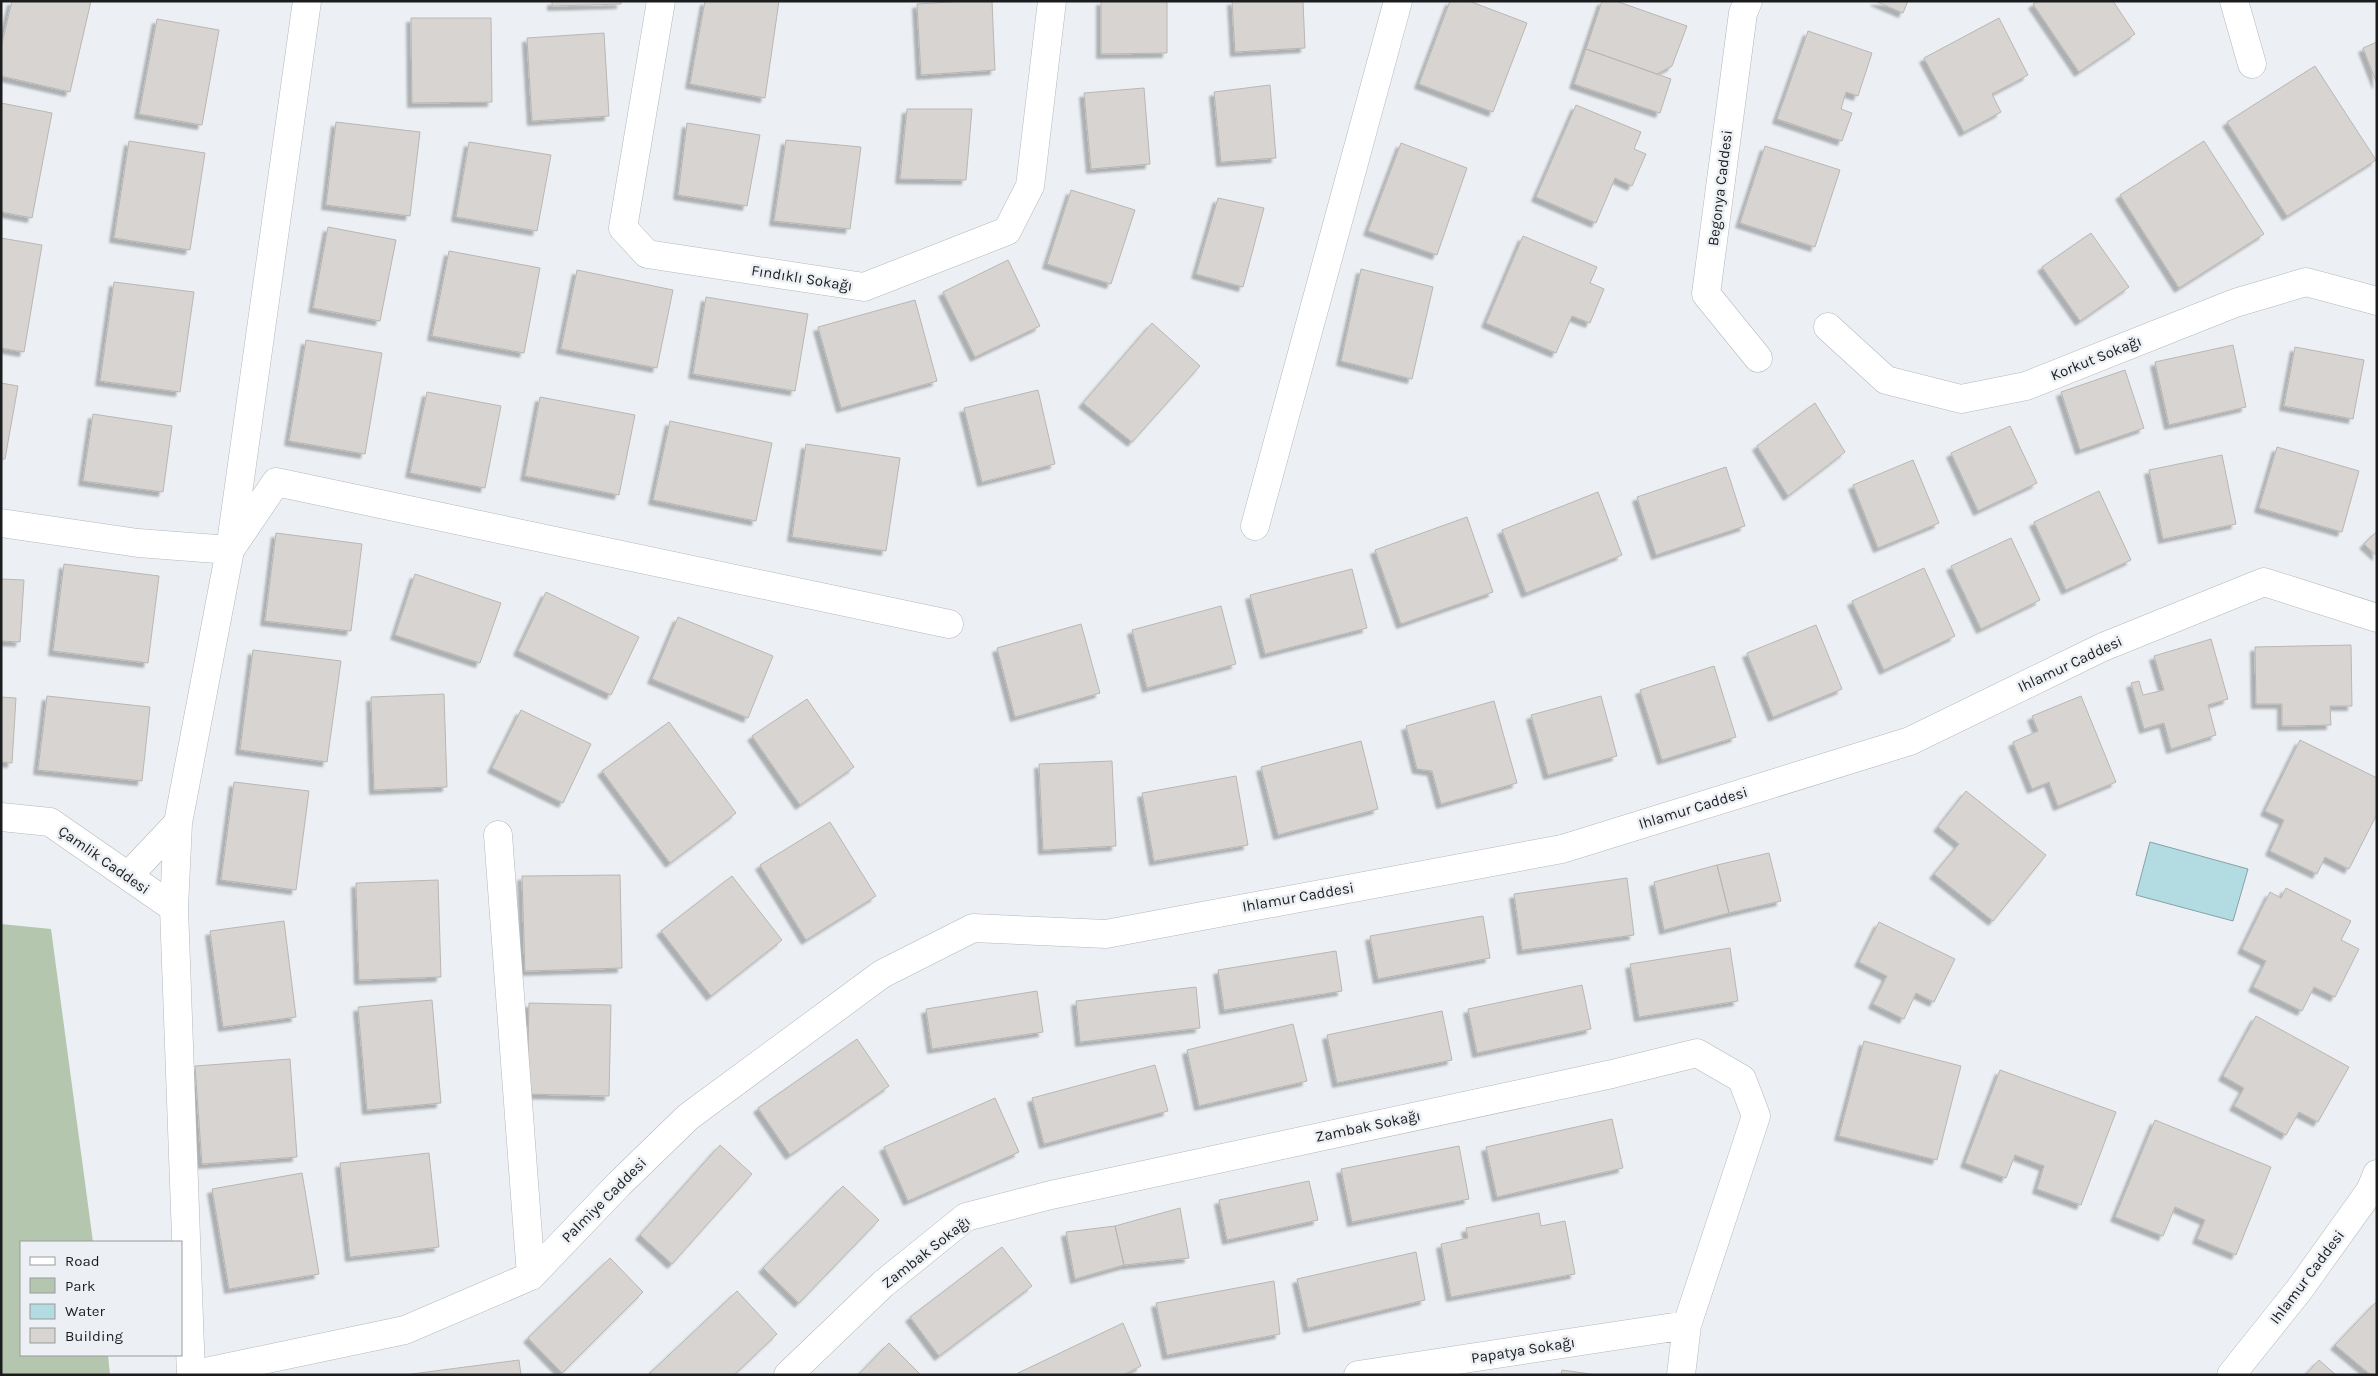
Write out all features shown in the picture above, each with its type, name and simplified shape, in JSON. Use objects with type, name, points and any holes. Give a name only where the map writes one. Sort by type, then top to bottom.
[{"type":"street","points":[[191,1375],[174,908],[178,823],[230,550],[307,1]]},
{"type":"street","name":"Fındıklı Sokağı","points":[[661,1],[623,228],[647,254],[864,287],[1007,231],[1030,186],[1052,1]]},
{"type":"street","points":[[1255,526],[1398,1]]},
{"type":"street","name":"Begonya Caddesi","points":[[1748,1],[1743,13],[1706,294],[1758,358]]},
{"type":"street","points":[[2234,1],[2252,64]]},
{"type":"street","name":"Korkut Sokağı","points":[[1828,327],[1886,380],[1960,399],[2026,386],[2235,303],[2306,282],[2377,301]]},
{"type":"street","points":[[230,550],[276,482],[949,624]]},
{"type":"street","points":[[1,523],[138,543],[230,550]]},
{"type":"street","name":"Ihlamur Caddesi","points":[[973,928],[1106,934],[1562,849],[1910,741],[2103,647],[2264,582],[2377,618]]},
{"type":"street","name":"Çamlik Caddesi","points":[[1,816],[50,822],[174,908]]},
{"type":"street","points":[[128,876],[178,823]]},
{"type":"street","points":[[498,834],[531,1276]]},
{"type":"street","name":"Palmiye Caddesi","points":[[191,1375],[405,1330],[531,1276],[618,1184],[688,1117],[882,974],[973,928]]},
{"type":"street","name":"Zambak Sokağı","points":[[788,1375],[883,1284],[966,1217],[1051,1195],[1593,1078],[1696,1053],[1742,1079],[1756,1116],[1687,1325],[1681,1375]]},
{"type":"street","name":"Ihlamur Caddesi","points":[[2231,1375],[2299,1290],[2370,1191],[2377,1174]]},
{"type":"street","name":"Papatya Sokağı","points":[[1358,1375],[1687,1325]]},
{"type":"green space","points":[[1,924],[51,929],[93,1241],[20,1241],[20,1356],[108,1356],[110,1375],[1,1375]]},
{"type":"water","points":[[2150,842],[2248,869],[2233,921],[2136,895]]},
{"type":"building","points":[[12,1],[91,1],[70,92],[1,76],[1,47]]},
{"type":"building","points":[[552,1],[621,1],[621,4],[552,6]]},
{"type":"building","points":[[705,1],[779,1],[765,98],[690,84]]},
{"type":"building","points":[[992,1],[995,70],[921,75],[917,4]]},
{"type":"building","points":[[1101,1],[1167,1],[1167,53],[1101,54]]},
{"type":"building","points":[[1232,1],[1303,1],[1305,48],[1235,52]]},
{"type":"building","points":[[1450,1],[1469,1],[1527,23],[1493,112],[1419,84]]},
{"type":"building","points":[[1602,1],[1616,1],[1687,26],[1672,66],[1657,74],[1586,49]]},
{"type":"building","points":[[1875,1],[1908,1],[1903,13]]},
{"type":"building","points":[[2038,1],[2113,1],[2135,34],[2079,72],[2033,4]]},
{"type":"building","points":[[411,18],[491,18],[492,102],[412,103]]},
{"type":"building","points":[[1999,18],[2028,75],[1992,94],[2001,112],[1964,132],[1924,58]]},
{"type":"building","points":[[157,19],[219,30],[202,125],[139,114]]},
{"type":"building","points":[[1808,31],[1872,53],[1858,96],[1846,92],[1841,109],[1852,113],[1842,141],[1777,119]]},
{"type":"building","points":[[604,33],[609,116],[532,121],[527,38]]},
{"type":"building","points":[[2377,42],[2377,84],[2363,48]]},
{"type":"building","points":[[1586,49],[1671,79],[1660,113],[1574,84]]},
{"type":"building","points":[[2315,66],[2376,160],[2287,216],[2227,122]]},
{"type":"building","points":[[1270,85],[1276,158],[1221,162],[1214,92]]},
{"type":"building","points":[[1144,88],[1150,164],[1091,169],[1084,93]]},
{"type":"building","points":[[1,103],[52,113],[32,218],[1,212]]},
{"type":"building","points":[[1576,105],[1641,132],[1634,149],[1646,154],[1632,186],[1615,178],[1596,223],[1536,197]]},
{"type":"building","points":[[907,109],[972,109],[966,180],[900,179]]},
{"type":"building","points":[[336,122],[420,132],[410,216],[326,205]]},
{"type":"building","points":[[687,123],[760,135],[747,206],[678,195]]},
{"type":"building","points":[[786,140],[861,147],[850,229],[774,221]]},
{"type":"building","points":[[129,141],[205,153],[190,250],[114,238]]},
{"type":"building","points":[[2204,141],[2264,234],[2179,288],[2120,195]]},
{"type":"building","points":[[469,142],[551,155],[537,231],[456,217]]},
{"type":"building","points":[[1401,143],[1467,168],[1437,255],[1368,231]]},
{"type":"building","points":[[1765,146],[1840,170],[1815,247],[1740,223]]},
{"type":"building","points":[[1071,190],[1135,210],[1111,284],[1047,264]]},
{"type":"building","points":[[1218,198],[1264,208],[1243,287],[1196,274]]},
{"type":"building","points":[[328,227],[396,240],[380,321],[313,308]]},
{"type":"building","points":[[2091,233],[2129,287],[2080,321],[2042,267]]},
{"type":"building","points":[[1523,236],[1597,267],[1590,283],[1604,289],[1590,323],[1572,316],[1556,353],[1486,323]]},
{"type":"building","points":[[1,238],[42,245],[24,352],[1,348]]},
{"type":"building","points":[[449,251],[540,268],[524,353],[432,336]]},
{"type":"building","points":[[1008,260],[1040,326],[975,357],[943,292]]},
{"type":"building","points":[[1361,269],[1433,287],[1412,379],[1341,361]]},
{"type":"building","points":[[577,270],[673,290],[657,368],[561,349]]},
{"type":"building","points":[[114,282],[194,292],[180,392],[100,381]]},
{"type":"building","points":[[706,297],[808,314],[795,391],[693,374]]},
{"type":"building","points":[[915,300],[937,381],[841,408],[818,327]]},
{"type":"building","points":[[1152,323],[1200,366],[1132,442],[1083,403]]},
{"type":"building","points":[[306,340],[382,353],[365,454],[289,441]]},
{"type":"building","points":[[2233,345],[2246,407],[2169,425],[2155,362]]},
{"type":"building","points":[[2295,347],[2364,360],[2353,419],[2284,406]]},
{"type":"building","points":[[2125,370],[2144,428],[2080,450],[2061,392]]},
{"type":"building","points":[[1,383],[18,386],[5,459],[1,459]]},
{"type":"building","points":[[1038,390],[1055,464],[982,482],[964,408]]},
{"type":"building","points":[[427,392],[501,406],[485,488],[410,473]]},
{"type":"building","points":[[540,397],[635,415],[619,495],[525,476]]},
{"type":"building","points":[[1815,403],[1845,452],[1788,496],[1757,446]]},
{"type":"building","points":[[93,414],[172,426],[163,492],[83,481]]},
{"type":"building","points":[[670,421],[772,443],[756,521],[653,500]]},
{"type":"building","points":[[2010,426],[2037,483],[1978,511],[1951,453]]},
{"type":"building","points":[[806,444],[900,458],[886,551],[792,537]]},
{"type":"building","points":[[2277,447],[2359,471],[2342,532],[2259,508]]},
{"type":"building","points":[[2222,455],[2236,524],[2163,539],[2149,470]]},
{"type":"building","points":[[1913,460],[1939,523],[1878,548],[1853,485]]},
{"type":"building","points":[[1726,467],[1745,526],[1656,555],[1637,497]]},
{"type":"building","points":[[2099,491],[2131,560],[2066,590],[2034,522]]},
{"type":"building","points":[[1598,492],[1622,555],[1526,593],[1502,530]]},
{"type":"building","points":[[1467,517],[1493,592],[1401,624],[1375,550]]},
{"type":"building","points":[[2377,531],[2377,556],[2364,544]]},
{"type":"building","points":[[276,533],[362,544],[351,631],[265,621]]},
{"type":"building","points":[[2011,538],[2040,600],[1981,629],[1951,566]]},
{"type":"building","points":[[64,564],[159,576],[148,663],[53,651]]},
{"type":"building","points":[[1924,568],[1955,636],[1884,670],[1852,601]]},
{"type":"building","points":[[1352,569],[1367,628],[1265,654],[1250,595]]},
{"type":"building","points":[[415,574],[501,603],[480,663],[395,635]]},
{"type":"building","points":[[1,579],[24,580],[20,642],[1,641]]},
{"type":"building","points":[[546,592],[639,637],[611,695],[518,651]]},
{"type":"building","points":[[1221,606],[1236,664],[1147,688],[1132,630]]},
{"type":"building","points":[[678,617],[773,656],[748,718],[652,679]]},
{"type":"building","points":[[1081,624],[1100,693],[1015,717],[997,648]]},
{"type":"building","points":[[1816,625],[1842,689],[1773,717],[1747,653]]},
{"type":"building","points":[[2211,639],[2228,699],[2208,705],[2216,735],[2171,749],[2164,723],[2144,729],[2131,683],[2139,681],[2143,695],[2164,690],[2154,656]]},
{"type":"building","points":[[2351,645],[2352,706],[2330,706],[2331,725],[2282,726],[2282,704],[2256,704],[2255,647]]},
{"type":"building","points":[[253,650],[341,661],[327,762],[240,750]]},
{"type":"building","points":[[1714,666],[1736,737],[1662,760],[1640,690]]},
{"type":"building","points":[[444,694],[447,787],[374,790],[371,697]]},
{"type":"building","points":[[47,696],[150,707],[142,781],[38,770]]},
{"type":"building","points":[[1601,696],[1617,756],[1548,775],[1531,715]]},
{"type":"building","points":[[2081,696],[2116,782],[2058,806],[2049,782],[2032,789],[2013,742],[2038,731],[2032,716]]},
{"type":"building","points":[[1,697],[16,698],[12,763],[1,762]]},
{"type":"building","points":[[807,699],[854,767],[800,805],[752,736]]},
{"type":"building","points":[[1494,701],[1517,783],[1441,804],[1432,771],[1417,769],[1406,726]]},
{"type":"building","points":[[521,710],[591,744],[563,803],[492,768]]},
{"type":"building","points":[[669,722],[736,813],[670,863],[602,771]]},
{"type":"building","points":[[2300,740],[2377,778],[2377,814],[2349,869],[2325,857],[2317,874],[2270,851],[2284,820],[2265,811]]},
{"type":"building","points":[[1361,741],[1378,809],[1278,835],[1261,767]]},
{"type":"building","points":[[1112,761],[1116,846],[1043,850],[1039,764]]},
{"type":"building","points":[[1236,776],[1248,845],[1154,861],[1142,793]]},
{"type":"building","points":[[234,782],[309,791],[296,890],[221,880]]},
{"type":"building","points":[[1966,791],[2046,855],[1993,921],[1934,874],[1959,844],[1938,827]]},
{"type":"building","points":[[830,822],[876,896],[806,940],[760,865]]},
{"type":"building","points":[[1769,853],[1781,901],[1729,913],[1717,865]]},
{"type":"building","points":[[1717,865],[1729,913],[1664,930],[1654,882]]},
{"type":"building","points":[[620,875],[622,968],[525,971],[522,876]]},
{"type":"building","points":[[732,876],[782,940],[711,996],[661,931]]},
{"type":"building","points":[[1627,878],[1634,935],[1522,950],[1514,894]]},
{"type":"building","points":[[438,880],[441,977],[359,980],[356,883]]},
{"type":"building","points":[[2286,888],[2351,921],[2341,940],[2359,949],[2335,997],[2314,987],[2302,1011],[2253,987],[2266,961],[2242,949],[2270,892],[2281,898]]},
{"type":"building","points":[[1483,916],[1490,958],[1378,979],[1370,936]]},
{"type":"building","points":[[284,921],[296,1017],[223,1027],[210,931]]},
{"type":"building","points":[[1879,922],[1955,959],[1934,1002],[1916,993],[1904,1019],[1873,1004],[1887,976],[1859,962]]},
{"type":"building","points":[[1730,948],[1738,1001],[1639,1017],[1630,964]]},
{"type":"building","points":[[1336,951],[1342,991],[1224,1010],[1218,970]]},
{"type":"building","points":[[1582,985],[1591,1029],[1477,1053],[1468,1009]]},
{"type":"building","points":[[1196,987],[1200,1028],[1080,1042],[1076,1001]]},
{"type":"building","points":[[1037,991],[1043,1032],[932,1049],[926,1009]]},
{"type":"building","points":[[432,1000],[441,1103],[367,1110],[358,1007]]},
{"type":"building","points":[[529,1003],[611,1005],[609,1096],[527,1094]]},
{"type":"building","points":[[1442,1011],[1452,1060],[1337,1083],[1327,1035]]},
{"type":"building","points":[[2256,1016],[2349,1067],[2318,1122],[2299,1112],[2286,1135],[2234,1106],[2244,1088],[2223,1076]]},
{"type":"building","points":[[1293,1024],[1307,1081],[1199,1106],[1187,1050]]},
{"type":"building","points":[[857,1039],[889,1086],[790,1155],[758,1108]]},
{"type":"building","points":[[1864,1041],[1961,1066],[1937,1160],[1839,1136]]},
{"type":"building","points":[[290,1059],[297,1157],[202,1164],[195,1066]]},
{"type":"building","points":[[1155,1065],[1168,1111],[1044,1144],[1032,1098]]},
{"type":"building","points":[[2000,1070],[2116,1112],[2081,1205],[2037,1189],[2044,1166],[2015,1155],[2006,1178],[1965,1163]]},
{"type":"building","points":[[995,1098],[1019,1152],[908,1201],[884,1147]]},
{"type":"building","points":[[1612,1119],[1623,1168],[1497,1197],[1486,1147]]},
{"type":"building","points":[[2155,1120],[2271,1167],[2236,1255],[2197,1239],[2205,1220],[2175,1207],[2163,1236],[2115,1217]]},
{"type":"building","points":[[720,1145],[752,1174],[672,1264],[640,1235]]},
{"type":"building","points":[[1459,1146],[1469,1199],[1352,1222],[1341,1169]]},
{"type":"building","points":[[429,1153],[439,1247],[350,1257],[340,1163]]},
{"type":"building","points":[[302,1173],[319,1274],[229,1289],[212,1189]]},
{"type":"building","points":[[1309,1181],[1318,1220],[1227,1240],[1219,1200]]},
{"type":"building","points":[[843,1186],[879,1220],[799,1303],[763,1268]]},
{"type":"building","points":[[1180,1208],[1189,1258],[1124,1265],[1115,1226]]},
{"type":"building","points":[[1539,1213],[1541,1226],[1565,1221],[1575,1274],[1451,1297],[1441,1244],[1468,1238],[1466,1228]]},
{"type":"building","points":[[1115,1226],[1124,1265],[1075,1279],[1066,1232]]},
{"type":"building","points":[[1002,1247],[1032,1286],[939,1356],[910,1317]]},
{"type":"building","points":[[1416,1252],[1425,1300],[1308,1328],[1297,1279]]},
{"type":"building","points":[[610,1258],[643,1292],[562,1373],[528,1338]]},
{"type":"building","points":[[1274,1281],[1280,1334],[1167,1355],[1156,1303]]},
{"type":"building","points":[[737,1291],[777,1334],[734,1375],[652,1375],[650,1373]]},
{"type":"building","points":[[2377,1301],[2377,1375],[2371,1375],[2335,1345]]},
{"type":"building","points":[[1123,1323],[1141,1366],[1123,1375],[1018,1375],[1018,1373]]},
{"type":"building","points":[[889,1343],[921,1375],[858,1375]]},
{"type":"building","points":[[519,1360],[521,1375],[404,1375]]},
{"type":"building","points":[[2319,1360],[2336,1375],[2305,1375]]},
{"type":"building","points":[[1562,1370],[1598,1375],[1561,1375]]}]
